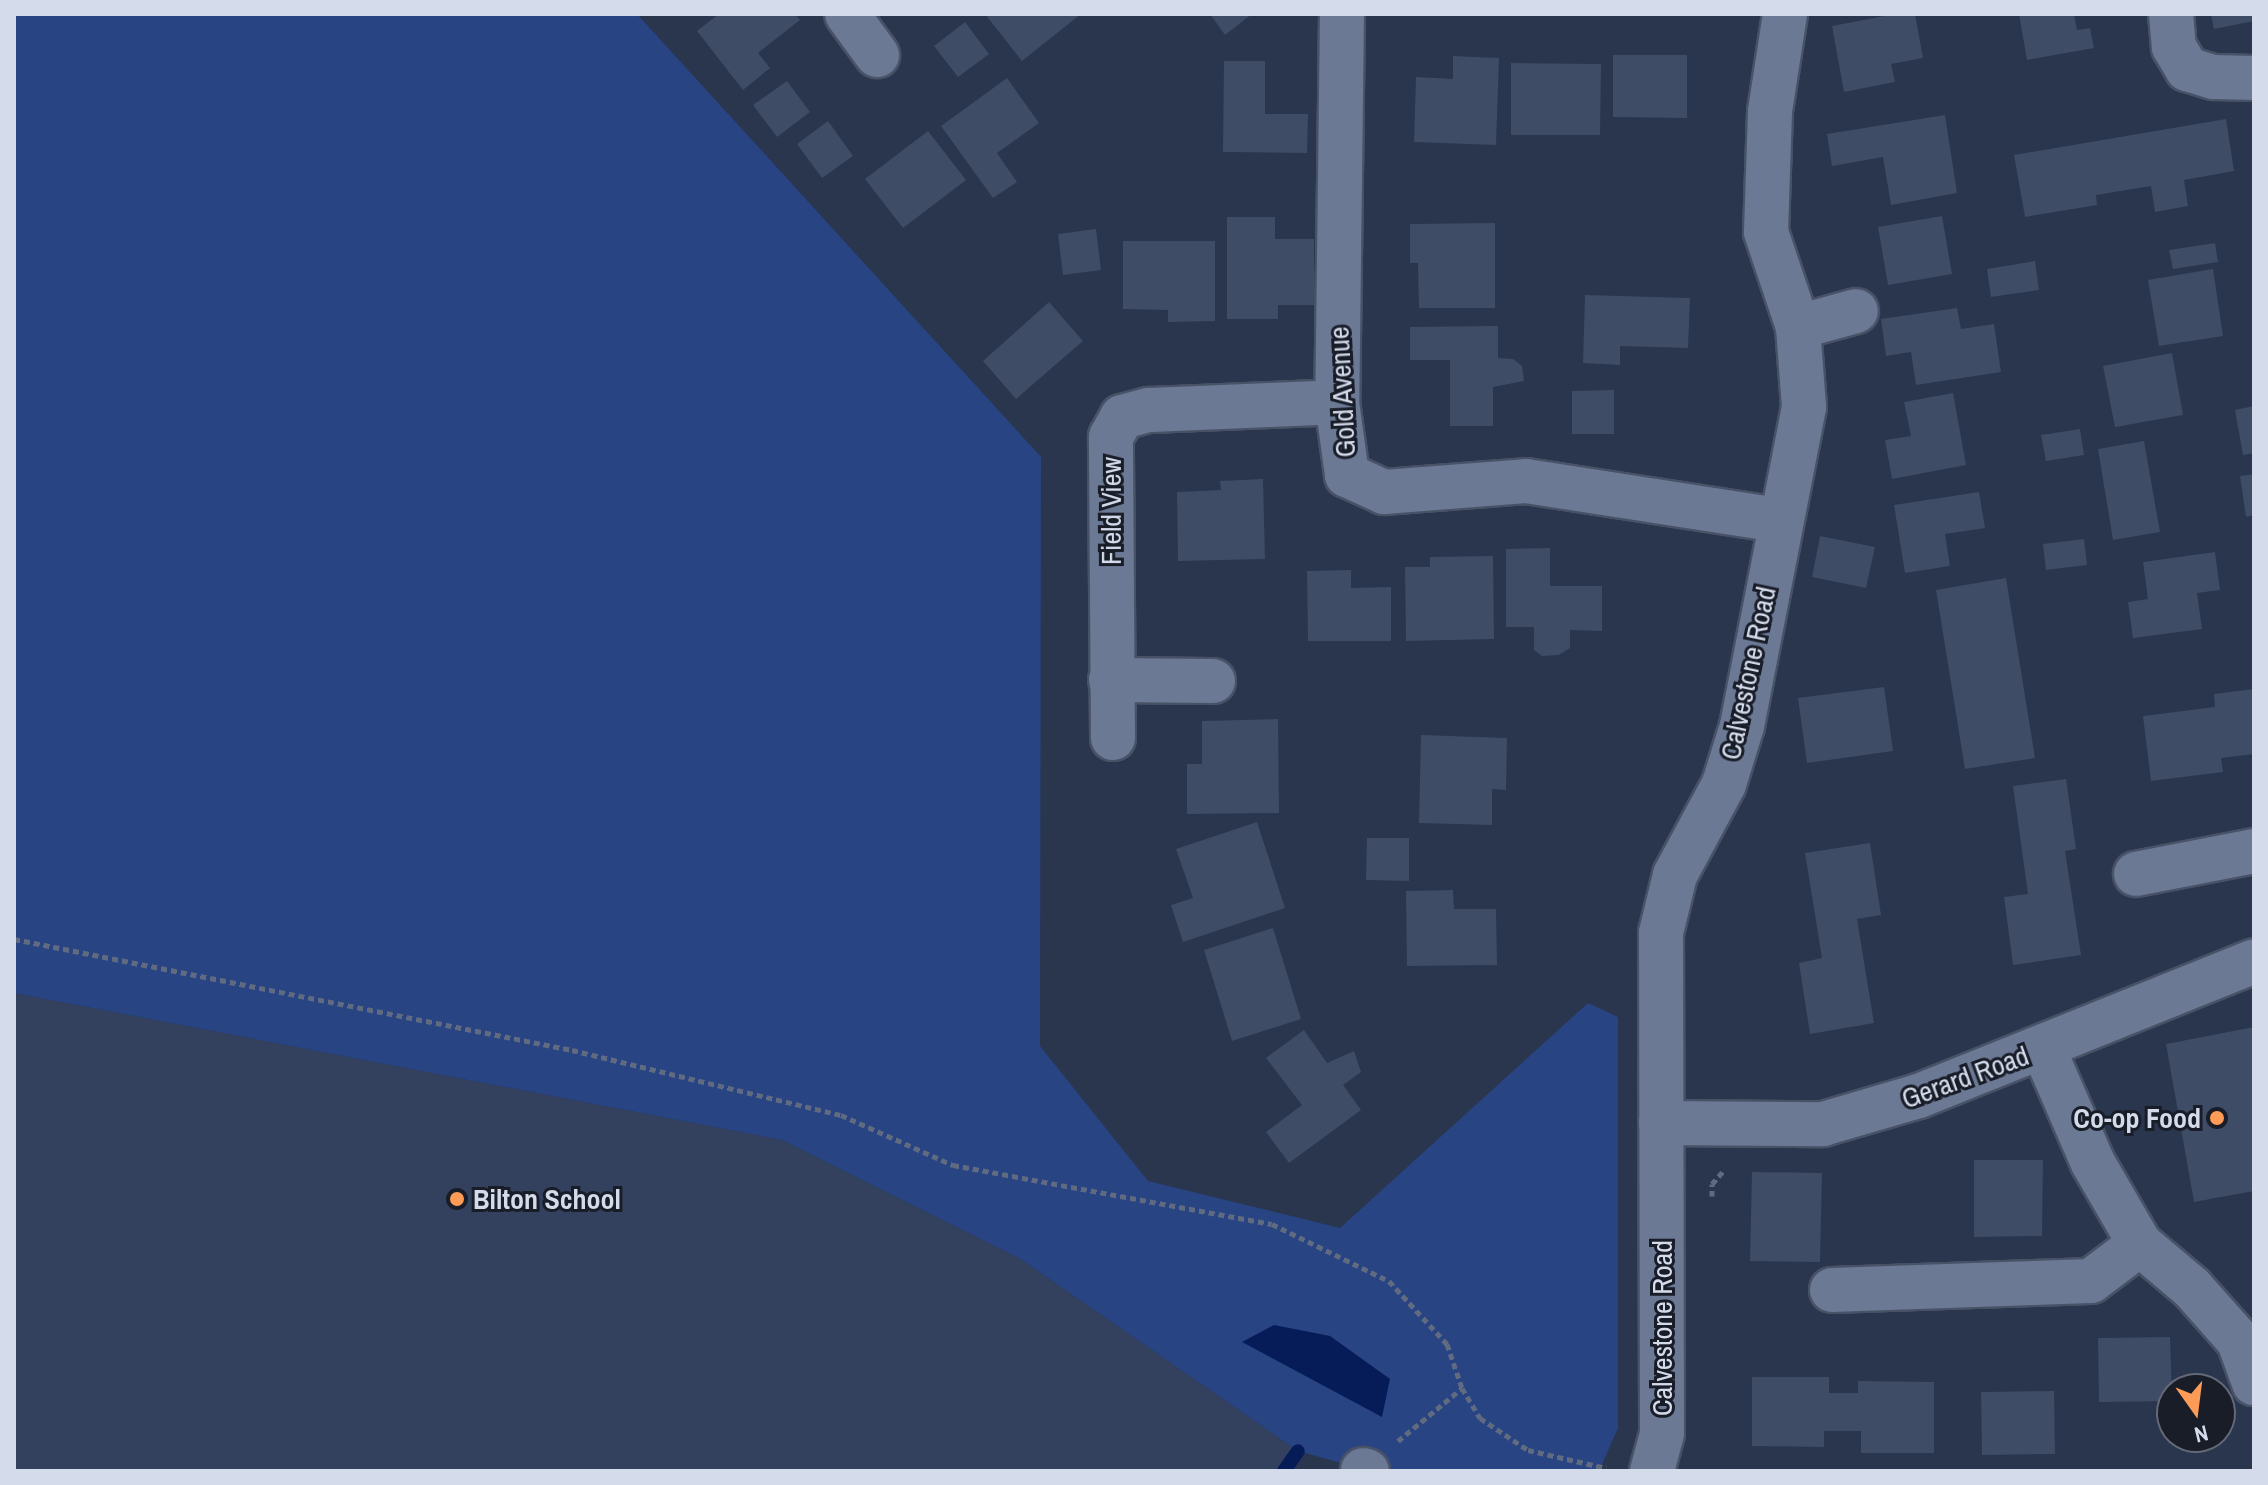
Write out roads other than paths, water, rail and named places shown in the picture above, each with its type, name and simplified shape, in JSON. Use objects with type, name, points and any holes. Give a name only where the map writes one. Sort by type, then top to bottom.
[{"type":"street","points":[[847,14],[877,55]]},
{"type":"street","name":"Gold Avenue","points":[[1342,14],[1337,402],[1347,475],[1384,492],[1526,481],[1778,520]]},
{"type":"street","name":"Calvestone Road","points":[[1652,1471],[1662,1433],[1661,933],[1675,875],[1724,784],[1742,726],[1778,520],[1804,407],[1798,327],[1766,232],[1770,111],[1785,14]]},
{"type":"street","points":[[2171,14],[2174,47],[2187,69],[2214,77],[2254,78]]},
{"type":"street","points":[[1798,327],[1856,311]]},
{"type":"street","name":"Field View","points":[[1113,738],[1111,437],[1122,417],[1149,410],[1337,402]]},
{"type":"street","points":[[1111,680],[1213,681]]},
{"type":"street","points":[[2136,874],[2254,851]]},
{"type":"street","name":"Gerard Road","points":[[1661,1123],[1823,1124],[1919,1096],[2254,961]]},
{"type":"street","points":[[2043,1048],[2093,1163],[2140,1244],[2192,1288],[2239,1341],[2254,1383]]},
{"type":"street","points":[[1832,1290],[2091,1281],[2140,1244]]},
{"type":"waterway","points":[[1284,1471],[1298,1451]]},
{"type":"place","name":"Co-op Food","points":[[2217,1118]]},
{"type":"place","name":"Bilton School","points":[[457,1199]]}]
